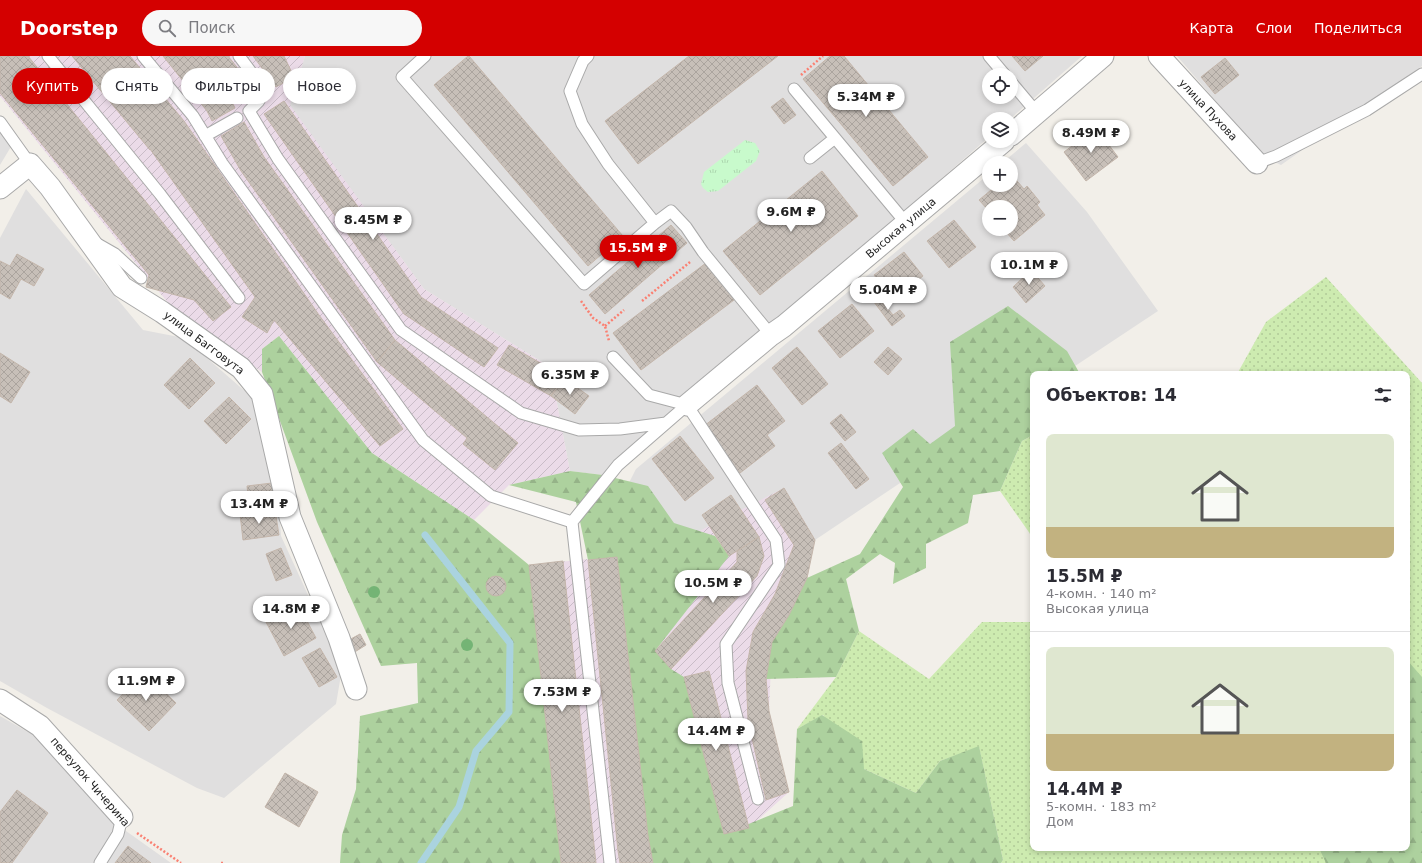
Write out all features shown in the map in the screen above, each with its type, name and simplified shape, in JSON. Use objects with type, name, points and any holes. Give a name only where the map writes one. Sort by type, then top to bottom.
[{"type":"street","points":[[1018,129],[1103,56]]},
{"type":"street","name":"улица Пухова","points":[[1159,56],[1257,163]]},
{"type":"street","name":"Высокая улица","points":[[687,405],[771,335],[784,326],[996,148]]},
{"type":"street","points":[[0,188],[30,164]]},
{"type":"street","name":"улица Багговута","points":[[30,164],[50,187],[122,287],[162,312],[241,368],[262,394],[290,517],[340,638],[356,689]]},
{"type":"street","name":"переулок Чичерина","points":[[0,700],[40,726],[122,817]]},
{"type":"lane","points":[[48,56],[160,194],[239,298]]},
{"type":"lane","points":[[143,56],[193,116],[222,163],[423,440],[491,496],[572,522]]},
{"type":"lane","points":[[239,56],[248,68]]},
{"type":"lane","points":[[425,56],[402,76],[584,284],[671,211],[686,227],[703,252],[771,335]]},
{"type":"lane","points":[[588,56],[583,61],[570,91],[582,124],[608,164],[655,223]]},
{"type":"lane","points":[[989,56],[999,68]]},
{"type":"lane","points":[[1257,163],[1276,156],[1367,110],[1422,74]]},
{"type":"lane","points":[[794,89],[906,223]]},
{"type":"lane","points":[[1018,90],[1037,113]]},
{"type":"lane","points":[[256,104],[249,111],[278,159],[401,330],[521,413],[578,430],[620,429],[666,423]]},
{"type":"lane","points":[[205,136],[237,118]]},
{"type":"lane","points":[[0,122],[30,164]]},
{"type":"lane","points":[[810,158],[835,138]]},
{"type":"lane","points":[[85,237],[115,254],[141,278]]},
{"type":"lane","points":[[612,357],[649,395],[687,405],[776,540],[779,565],[726,644],[728,683],[758,799]]},
{"type":"lane","points":[[610,863],[572,522],[618,465],[687,405]]},
{"type":"lane","points":[[100,863],[118,834],[122,817]]},
{"type":"path","points":[[794,89],[798,76],[823,56]]},
{"type":"path","points":[[642,301],[703,252]]},
{"type":"path","points":[[584,284],[581,301],[593,318],[605,326],[612,357]]},
{"type":"path","points":[[605,326],[624,310]]},
{"type":"path","name":"переулок Чичерина","points":[[122,817],[130,829],[181,863]]},
{"type":"shaded area","points":[[0,56],[305,56],[301,68],[283,68],[283,104],[290,104],[424,289],[550,367],[570,471],[509,485],[474,520],[372,453],[279,336],[262,349],[262,372],[177,314],[0,96]]},
{"type":"shaded area","points":[[305,56],[1082,56],[1018,112],[982,112],[982,143],[603,475],[570,471],[550,367],[424,289],[289,105],[356,104],[356,68],[301,68]]},
{"type":"shaded area","points":[[1177,56],[1422,56],[1422,66],[1281,165],[1264,157]]},
{"type":"shaded area","points":[[0,129],[12,145],[0,165]]},
{"type":"shaded area","points":[[1026,143],[1087,212],[1158,311],[1068,371],[1030,371],[1030,396],[815,540],[658,552],[611,518],[636,469],[982,180],[982,192],[1018,192],[1018,156],[1010,156]]},
{"type":"shaded area","points":[[26,189],[143,330],[184,338],[255,400],[277,476],[281,536],[342,669],[336,704],[224,798],[197,788],[47,708],[0,681],[0,238]]},
{"type":"shaded area","points":[[784,488],[815,540],[807,578],[772,642],[769,711],[789,792],[749,828],[722,863],[561,863],[529,565],[658,552]]},
{"type":"shaded area","points":[[0,716],[35,736],[119,826],[171,863],[0,863]]},
{"type":"green space","points":[[745,140],[755,143],[760,151],[756,161],[718,191],[708,192],[701,184],[704,172]]},
{"type":"green space","points":[[1326,277],[1422,383],[1422,863],[1001,863],[1003,860],[979,747],[940,761],[916,793],[864,769],[823,715],[797,729],[836,677],[859,631],[929,679],[982,622],[1030,622],[1030,851],[1410,851],[1410,371],[1239,371],[1266,322]]},
{"type":"green space","points":[[1008,306],[1067,351],[1078,371],[1030,371],[1030,437],[1022,441],[1000,491],[973,495],[968,523],[926,544],[926,568],[893,584],[895,563],[880,554],[846,579],[859,631],[836,677],[766,679],[772,642],[789,615],[807,578],[860,554],[903,487],[882,453],[913,429],[930,444],[955,426],[950,342]]},
{"type":"green space","points":[[279,336],[372,453],[474,520],[529,565],[561,863],[340,863],[342,835],[356,789],[360,716],[418,703],[417,663],[381,666],[317,522],[262,372],[262,349]]},
{"type":"green space","points":[[1030,437],[1030,534],[1000,491],[1022,441]]},
{"type":"green space","points":[[570,471],[603,475],[648,486],[674,523],[715,536],[729,556],[655,651],[671,669],[684,677],[724,834],[793,806],[797,729],[822,715],[862,741],[864,769],[916,793],[940,761],[979,746],[1003,860],[1001,863],[653,863],[648,836],[617,557],[588,560],[576,502],[509,485]]},
{"type":"green space","points":[[1410,663],[1422,677],[1422,863],[1326,863],[1320,851],[1410,851]]},
{"type":"building","points":[[0,56],[28,56],[38,68],[12,68],[12,104],[67,104],[231,307],[213,321],[194,300],[146,287],[149,275],[0,93]]},
{"type":"building","points":[[72,56],[130,56],[140,68],[101,68],[101,91],[93,81],[93,68],[82,68]]},
{"type":"building","points":[[163,56],[228,56],[238,68],[181,68],[181,78]]},
{"type":"building","points":[[253,56],[284,56],[290,68],[283,68],[283,83],[276,87],[275,68],[262,68]]},
{"type":"building","points":[[468,56],[623,236],[588,266],[434,85]]},
{"type":"building","points":[[689,56],[778,56],[638,164],[605,121]]},
{"type":"building","points":[[830,56],[844,56],[928,157],[893,186],[803,79]]},
{"type":"building","points":[[1012,56],[1043,56],[1025,71]]},
{"type":"building","points":[[1225,58],[1239,75],[1215,94],[1201,77]]},
{"type":"building","points":[[783,98],[796,115],[784,124],[771,107]]},
{"type":"building","points":[[283,102],[283,104],[286,104],[421,297],[498,348],[484,367],[404,314],[264,114]]},
{"type":"building","points":[[112,104],[170,104],[184,121],[319,315],[403,429],[380,446],[274,320],[267,333],[242,317],[255,297],[150,150]]},
{"type":"building","points":[[201,104],[233,104],[235,108],[212,121]]},
{"type":"building","points":[[244,122],[264,157],[395,340],[377,362],[241,171],[221,136]]},
{"type":"building","points":[[1096,128],[1118,157],[1086,181],[1064,152]]},
{"type":"building","points":[[822,171],[858,216],[760,295],[723,251]]},
{"type":"building","points":[[1018,182],[1024,189],[1027,186],[1040,202],[1037,205],[1045,215],[1014,241],[1010,236],[1018,236],[1018,200],[982,200],[982,203],[979,200],[989,192],[1018,192]]},
{"type":"building","points":[[954,220],[976,247],[949,268],[927,241]]},
{"type":"building","points":[[671,225],[687,243],[605,314],[589,295]]},
{"type":"building","points":[[904,252],[923,276],[893,299],[874,275]]},
{"type":"building","points":[[17,254],[44,269],[34,286],[21,279],[10,299],[0,293],[0,261],[10,266]]},
{"type":"building","points":[[706,263],[734,300],[641,370],[613,333]]},
{"type":"building","points":[[1031,270],[1045,286],[1026,303],[1013,287]]},
{"type":"building","points":[[876,294],[893,315],[900,310],[905,316],[892,326],[871,298]]},
{"type":"building","points":[[852,304],[874,331],[840,358],[818,331]]},
{"type":"building","points":[[395,340],[518,443],[495,470],[463,444],[467,438],[377,362]]},
{"type":"building","points":[[509,345],[563,376],[551,396],[497,365]]},
{"type":"building","points":[[797,347],[828,384],[802,405],[772,368]]},
{"type":"building","points":[[888,347],[902,359],[888,375],[874,362]]},
{"type":"building","points":[[0,353],[30,372],[11,403],[0,396]]},
{"type":"building","points":[[190,358],[215,383],[189,409],[164,385]]},
{"type":"building","points":[[565,379],[589,396],[575,414],[551,396]]},
{"type":"building","points":[[757,385],[785,421],[767,435],[775,446],[740,473],[704,426]]},
{"type":"building","points":[[229,397],[251,419],[226,444],[204,421]]},
{"type":"building","points":[[841,414],[856,432],[845,441],[830,423]]},
{"type":"building","points":[[680,436],[714,478],[685,501],[652,459]]},
{"type":"building","points":[[841,443],[869,479],[856,489],[828,453]]},
{"type":"building","points":[[272,483],[275,510],[250,513],[247,486]]},
{"type":"building","points":[[784,488],[815,540],[807,578],[789,615],[772,642],[766,679],[769,711],[789,792],[766,800],[748,720],[746,671],[753,632],[775,594],[794,545],[765,500]]},
{"type":"building","points":[[731,495],[759,537],[729,556],[702,515]]},
{"type":"building","points":[[275,510],[279,535],[243,540],[240,514]]},
{"type":"building","points":[[759,537],[764,556],[757,576],[671,669],[655,651],[737,562],[737,551]]},
{"type":"building","points":[[281,548],[292,575],[276,581],[266,554]]},
{"type":"building","points":[[617,557],[648,836],[653,863],[620,863],[618,851],[588,560]]},
{"type":"building","points":[[563,561],[596,863],[561,863],[529,565]]},
{"type":"building","points":[[496,576],[503,579],[506,586],[503,593],[496,596],[489,593],[486,586],[489,579]]},
{"type":"building","points":[[298,604],[316,638],[284,656],[266,622]]},
{"type":"building","points":[[360,634],[366,645],[353,653],[347,641]]},
{"type":"building","points":[[320,648],[337,677],[319,687],[302,658]]},
{"type":"building","points":[[709,671],[749,828],[724,834],[684,677]]},
{"type":"building","points":[[144,672],[176,703],[149,731],[117,700]]},
{"type":"building","points":[[285,773],[318,792],[299,827],[265,807]]},
{"type":"building","points":[[17,790],[48,813],[12,863],[0,863],[0,812]]},
{"type":"building","points":[[128,846],[151,863],[115,863]]},
{"type":"waterway","points":[[421,863],[459,807],[476,751],[509,712],[510,643],[425,535]]}]
